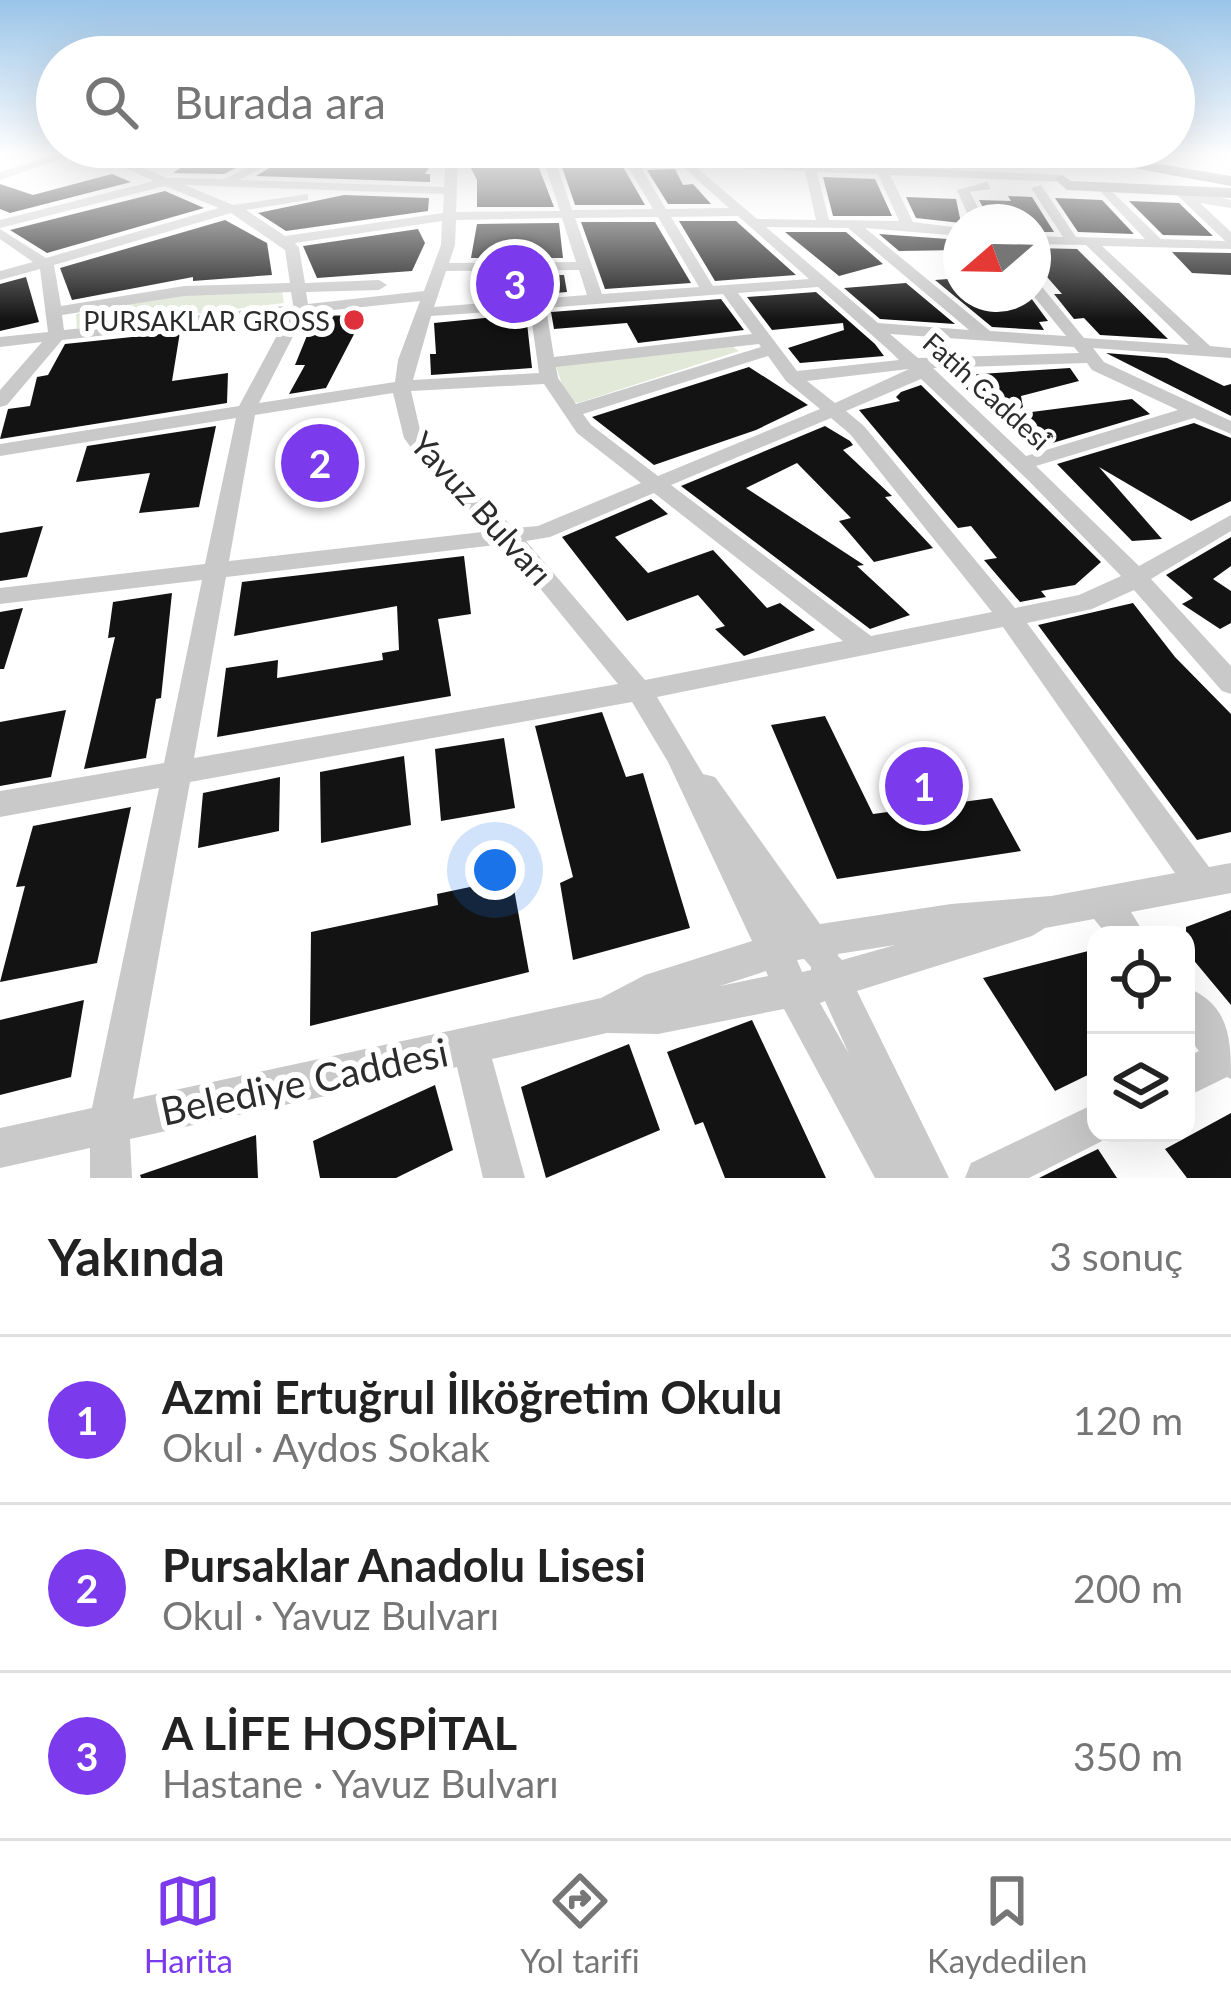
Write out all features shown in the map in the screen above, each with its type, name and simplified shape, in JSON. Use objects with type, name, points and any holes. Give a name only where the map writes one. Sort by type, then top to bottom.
[{"type":"street","points":[[0,228],[65,210]]},
{"type":"street","points":[[0,276],[228,210]]},
{"type":"street","points":[[111,1178],[110,1123],[247,409],[299,296],[292,248],[233,210]]},
{"type":"street","name":"Yavuz Bulvarı","points":[[451,210],[403,386],[405,417],[419,447],[511,538],[639,691],[803,966]]},
{"type":"street","points":[[567,210],[596,299]]},
{"type":"street","points":[[662,210],[718,290],[792,376],[866,440],[1216,880],[1101,902],[1121,926]]},
{"type":"street","name":"Fatih Caddesi","points":[[739,210],[1027,462],[1135,575],[1221,655],[1231,684]]},
{"type":"street","points":[[820,210],[823,222]]},
{"type":"street","points":[[901,210],[908,225]]},
{"type":"street","points":[[1052,210],[1073,242]]},
{"type":"street","points":[[1125,210],[1159,245]]},
{"type":"street","points":[[1199,210],[1231,242]]},
{"type":"street","points":[[282,241],[451,215],[664,213],[943,230]]},
{"type":"street","points":[[850,223],[982,332]]},
{"type":"street","points":[[0,228],[47,265],[57,336],[0,401]]},
{"type":"street","points":[[1051,241],[1231,242]]},
{"type":"street","points":[[1092,244],[1204,350]]},
{"type":"street","points":[[54,312],[184,291],[299,296],[432,289],[585,266]]},
{"type":"street","points":[[432,289],[537,303],[825,282]]},
{"type":"street","points":[[0,342],[299,296]]},
{"type":"street","points":[[537,303],[548,370],[570,412],[651,483],[862,643]]},
{"type":"street","points":[[1051,307],[1110,373],[1231,428]]},
{"type":"street","points":[[876,328],[982,332],[1087,350]]},
{"type":"street","points":[[0,450],[403,386],[767,344]]},
{"type":"street","points":[[570,412],[767,344]]},
{"type":"street","points":[[792,376],[1087,350],[1231,353]]},
{"type":"street","points":[[0,596],[542,532],[921,368]]},
{"type":"street","points":[[1027,462],[1193,412]]},
{"type":"street","points":[[0,804],[639,691],[1010,617],[1111,593],[1231,522]]},
{"type":"street","name":"Belediye Caddesi","points":[[0,1148],[608,1015],[645,993],[803,966],[1101,902]]},
{"type":"street","points":[[803,966],[897,1178]]},
{"type":"street","points":[[803,966],[928,1178]]},
{"type":"street","points":[[1195,1016],[1230,1058],[1195,1074]]},
{"type":"street","points":[[470,1045],[504,1178]]},
{"type":"street","points":[[986,1178],[1087,1128]]},
{"type":"green space","points":[[282,291],[284,303],[77,328],[76,314],[187,293]]},
{"type":"green space","points":[[733,347],[739,351],[578,403],[567,400],[556,366]]},
{"type":"building","points":[[90,210],[197,210],[47,253],[10,230]]},
{"type":"building","points":[[272,210],[428,210],[286,231],[258,213]]},
{"type":"building","points":[[831,210],[889,210],[892,216],[833,216]]},
{"type":"building","points":[[912,210],[943,210],[943,221],[916,218]]},
{"type":"building","points":[[1063,210],[1111,210],[1134,234],[1078,232]]},
{"type":"building","points":[[1138,210],[1186,210],[1213,236],[1163,235]]},
{"type":"building","points":[[225,220],[267,243],[272,275],[193,281],[193,277],[72,300],[60,268]]},
{"type":"building","points":[[679,221],[736,221],[796,275],[715,281]]},
{"type":"building","points":[[581,222],[655,222],[691,283],[605,289]]},
{"type":"building","points":[[559,223],[563,258],[471,258],[477,224]]},
{"type":"building","points":[[418,229],[425,243],[412,271],[317,278],[303,246]]},
{"type":"building","points":[[785,232],[846,232],[883,264],[839,276]]},
{"type":"building","points":[[879,234],[943,239],[943,250],[899,251]]},
{"type":"building","points":[[1051,248],[1077,249],[1168,339],[1100,335],[1084,318],[1074,319],[1054,294],[1062,294],[1051,281]]},
{"type":"building","points":[[1172,252],[1231,253],[1231,275],[1192,273]]},
{"type":"building","points":[[499,275],[564,275],[567,292],[496,298]]},
{"type":"building","points":[[26,277],[39,322],[0,331],[0,284]]},
{"type":"building","points":[[906,283],[955,324],[880,319],[844,288]]},
{"type":"building","points":[[816,292],[884,356],[800,363],[788,348],[844,330],[843,323],[772,330],[747,297]]},
{"type":"building","points":[[721,299],[744,330],[638,343],[627,323],[554,329],[551,312]]},
{"type":"building","points":[[974,312],[1041,312],[1048,321],[1039,322],[1044,330],[992,327]]},
{"type":"building","points":[[526,314],[532,368],[431,375],[430,354],[436,354],[434,323]]},
{"type":"building","points":[[364,315],[326,388],[289,394],[305,365],[295,365],[315,316]]},
{"type":"building","points":[[180,332],[172,381],[228,373],[227,403],[0,439],[8,409],[30,406],[37,377],[48,375],[65,344]]},
{"type":"building","points":[[1106,353],[1167,358],[1224,386],[1231,384],[1231,416]]},
{"type":"building","points":[[749,367],[808,405],[756,430],[654,465],[592,417]]},
{"type":"building","points":[[1070,368],[1079,381],[1021,396],[1024,413],[1132,399],[1150,414],[1039,447],[950,376]]},
{"type":"building","points":[[921,385],[1101,562],[1075,585],[1041,591],[1046,597],[1020,602],[984,560],[997,558],[971,526],[958,528],[859,410],[900,401],[896,397],[901,392]]},
{"type":"building","points":[[1194,423],[1231,438],[1231,501],[1191,521],[1099,467],[1162,539],[1132,541],[1057,464]]},
{"type":"building","points":[[216,426],[199,507],[139,513],[150,473],[76,482],[87,446]]},
{"type":"building","points":[[825,426],[850,441],[853,445],[843,450],[892,496],[885,497],[933,548],[874,562],[839,521],[851,518],[797,463],[746,488],[864,565],[857,566],[910,615],[870,629],[681,486]]},
{"type":"building","points":[[651,499],[668,514],[615,537],[648,573],[713,550],[767,608],[780,603],[815,630],[744,656],[715,629],[725,626],[698,595],[627,621],[562,537]]},
{"type":"building","points":[[43,526],[27,577],[0,581],[0,533]]},
{"type":"building","points":[[1231,537],[1231,566],[1213,579],[1231,591],[1231,623],[1220,629],[1182,604],[1193,598],[1166,575]]},
{"type":"building","points":[[464,556],[471,614],[438,619],[451,696],[217,737],[226,668],[278,660],[277,678],[383,660],[382,653],[399,650],[397,606],[234,636],[242,582]]},
{"type":"building","points":[[172,593],[161,698],[156,699],[146,758],[84,769],[115,637],[108,638],[113,602]]},
{"type":"building","points":[[1133,603],[1175,657],[1231,714],[1231,832],[1197,840],[1038,625]]},
{"type":"building","points":[[23,608],[4,669],[0,669],[0,612]]},
{"type":"building","points":[[66,710],[51,777],[0,786],[0,722]]},
{"type":"building","points":[[602,712],[626,777],[643,773],[690,928],[573,960],[560,883],[573,877],[535,726]]},
{"type":"building","points":[[825,716],[873,814],[992,798],[1021,851],[837,879],[771,725]]},
{"type":"building","points":[[504,738],[515,808],[441,821],[435,749]]},
{"type":"building","points":[[404,756],[411,825],[321,843],[320,772]]},
{"type":"building","points":[[280,777],[279,831],[198,848],[203,793]]},
{"type":"building","points":[[131,807],[97,963],[0,982],[25,886],[16,887],[33,826]]},
{"type":"building","points":[[512,878],[529,972],[310,1026],[311,932],[438,905],[437,894]]},
{"type":"building","points":[[1231,910],[1231,1005],[1195,962],[1195,926],[1189,926]]},
{"type":"building","points":[[1087,951],[1087,1075],[1055,1091],[983,978]]},
{"type":"building","points":[[84,1000],[71,1077],[0,1095],[0,1020]]},
{"type":"building","points":[[752,1020],[826,1178],[725,1178],[703,1122],[695,1125],[667,1052]]},
{"type":"building","points":[[629,1044],[660,1130],[546,1178],[521,1087]]},
{"type":"building","points":[[435,1085],[453,1150],[396,1178],[320,1178],[313,1141]]},
{"type":"building","points":[[1231,1113],[1231,1178],[1187,1178],[1165,1149],[1178,1142],[1195,1142],[1195,1133]]},
{"type":"building","points":[[256,1135],[258,1178],[141,1178],[140,1175]]},
{"type":"building","points":[[1098,1149],[1117,1178],[1039,1178],[1061,1167]]},
{"type":"place","name":"A LİFE HOSPİTAL","points":[[515,284]]},
{"type":"place","name":"PURSAKLAR GROSS","points":[[354,320]]},
{"type":"place","name":"Pursaklar Anadolu Lisesi","points":[[320,463]]},
{"type":"place","name":"Azmi Ertuğrul İlköğretim Okulu","points":[[924,786]]}]
